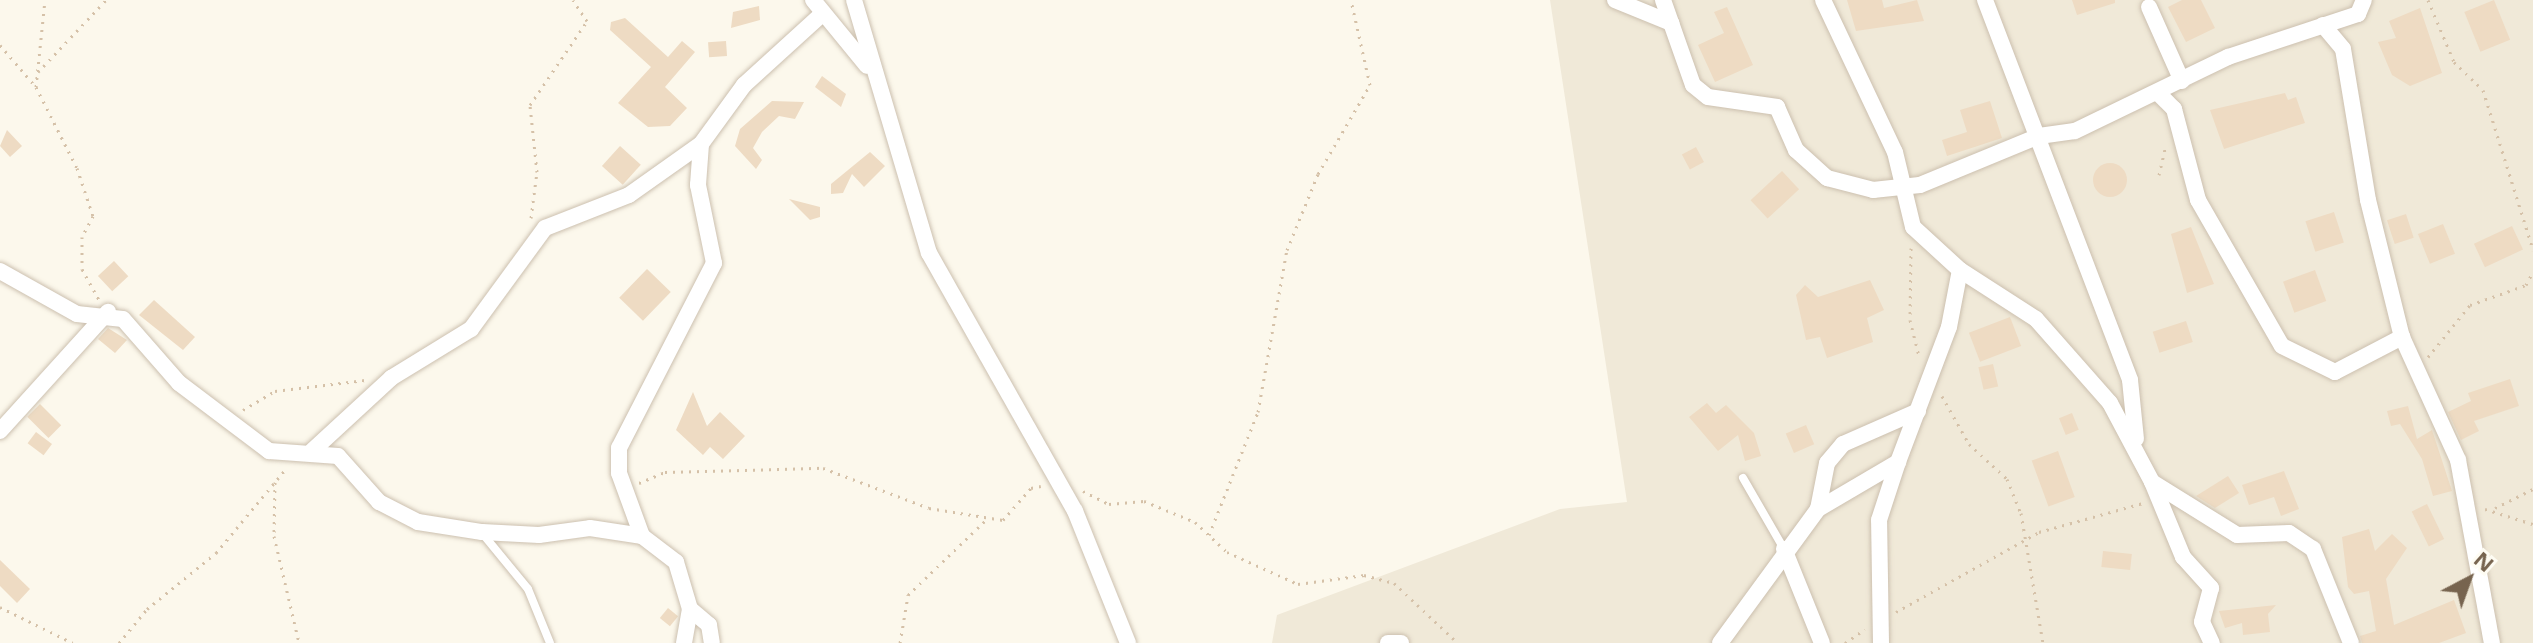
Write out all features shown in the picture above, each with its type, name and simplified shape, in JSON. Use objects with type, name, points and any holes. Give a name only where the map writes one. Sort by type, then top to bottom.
[{"type":"street","points":[[854,0],[868,67],[929,253],[1060,483],[1128,643]]},
{"type":"street","points":[[1615,0],[1671,23]]},
{"type":"street","points":[[1663,0],[1693,85],[1708,97],[1777,107],[1796,150],[1827,178],[1873,190],[1899,187],[2039,136],[2075,131],[2160,95],[2182,81],[2358,14],[2364,0]]},
{"type":"street","points":[[1823,0],[1895,152],[1899,187],[1913,227],[1960,270],[2036,319],[2137,445]]},
{"type":"street","points":[[1985,0],[2130,380],[2137,445],[2183,557],[2211,588],[2202,622],[2212,643]]},
{"type":"street","points":[[306,452],[391,378],[471,329],[545,228],[629,195],[701,144],[744,85],[817,7],[868,67]]},
{"type":"street","points":[[2149,7],[2182,81]]},
{"type":"street","points":[[2323,25],[2343,49],[2368,200],[2402,337],[2415,372],[2458,460],[2492,643]]},
{"type":"street","points":[[2160,95],[2174,109],[2198,200],[2282,346],[2335,372],[2402,337]]},
{"type":"street","points":[[642,536],[625,489],[619,448],[714,263],[698,185],[701,144]]},
{"type":"street","points":[[1881,643],[1879,520],[1918,411],[1926,375],[1949,327],[1960,270]]},
{"type":"street","points":[[0,271],[44,300],[77,314],[103,312],[123,319],[179,383],[269,451],[338,456],[379,502],[418,522],[482,532],[539,535],[590,528],[642,536],[676,562],[690,609],[684,643]]},
{"type":"street","points":[[0,431],[103,312]]},
{"type":"street","points":[[1818,509],[1827,463],[1843,444],[1918,411]]},
{"type":"street","points":[[1723,642],[1784,549],[1818,509],[1898,462]]},
{"type":"street","points":[[2154,488],[2237,535],[2289,533],[2313,549],[2351,643]]},
{"type":"street","points":[[1784,549],[1822,643]]},
{"type":"street","points":[[690,609],[709,625],[712,643]]},
{"type":"street","points":[[1388,643],[1401,643]]},
{"type":"lane","points":[[1743,478],[1784,549]]},
{"type":"lane","points":[[482,532],[528,589],[550,643]]},
{"type":"path","points":[[36,87],[45,0]]},
{"type":"path","points":[[38,72],[106,0]]},
{"type":"path","points":[[527,250],[537,172],[530,105],[587,21],[573,0]]},
{"type":"path","points":[[1209,535],[1258,412],[1287,250],[1318,174],[1370,85],[1351,0]]},
{"type":"path","points":[[2428,0],[2454,62],[2483,90],[2533,250]]},
{"type":"path","points":[[0,45],[36,87],[90,208],[82,269],[99,296],[103,312]]},
{"type":"path","points":[[1913,227],[1910,320],[1926,375],[1969,444],[2007,479],[2043,643]]},
{"type":"path","points":[[2415,372],[2470,305],[2526,285],[2533,272]]},
{"type":"path","points":[[229,419],[275,391],[391,378]]},
{"type":"path","points":[[119,643],[147,609],[216,553],[275,482],[306,452]]},
{"type":"path","points":[[625,489],[665,472],[823,468],[929,508],[1003,520],[1031,488],[1060,483],[1109,504],[1144,501],[1209,535],[1227,552],[1298,584],[1364,575],[1394,583],[1458,643]]},
{"type":"path","points":[[275,482],[274,536],[299,643]]},
{"type":"path","points":[[1845,643],[1879,620],[2023,544],[2039,532],[2135,509],[2154,488]]},
{"type":"path","points":[[2469,511],[2495,508],[2533,489]]},
{"type":"path","points":[[2495,508],[2533,524]]},
{"type":"path","points":[[900,643],[908,595],[988,518]]},
{"type":"path","points":[[0,607],[73,643]]},
{"type":"shaded area","points":[[1550,0],[2533,0],[2533,643],[1272,643],[1277,615],[1560,509],[1627,502]]},
{"type":"building","points":[[1847,0],[1882,0],[1884,8],[1917,0],[1924,21],[1856,31]]},
{"type":"building","points":[[2072,0],[2115,0],[2115,3],[2077,15]]},
{"type":"building","points":[[2182,0],[2201,0],[2215,28],[2186,42],[2168,7]]},
{"type":"building","points":[[2494,0],[2510,40],[2480,52],[2464,12]]},
{"type":"building","points":[[759,6],[760,20],[731,28],[733,12]]},
{"type":"building","points":[[1727,7],[1753,65],[1715,82],[1698,45],[1724,33],[1714,12]]},
{"type":"building","points":[[2420,8],[2442,73],[2410,86],[2392,75],[2378,42],[2396,38],[2389,21]]},
{"type":"building","points":[[625,18],[668,57],[682,41],[695,52],[665,87],[687,108],[670,126],[648,127],[618,103],[651,67],[610,30],[611,22]]},
{"type":"building","points":[[726,41],[727,56],[709,57],[708,42]]},
{"type":"building","points":[[822,76],[846,94],[841,107],[815,87]]},
{"type":"building","points":[[2285,93],[2288,100],[2296,97],[2305,123],[2224,149],[2210,110]]},
{"type":"building","points":[[772,101],[804,102],[795,119],[779,116],[762,132],[753,148],[762,160],[756,169],[735,146],[740,129]]},
{"type":"building","points":[[1990,101],[2002,138],[1947,156],[1942,140],[1967,132],[1960,110]]},
{"type":"building","points":[[7,130],[22,146],[10,157],[0,146]]},
{"type":"building","points":[[620,146],[641,165],[623,185],[602,166]]},
{"type":"building","points":[[1696,147],[1704,162],[1690,170],[1682,155]]},
{"type":"building","points":[[870,152],[885,166],[864,187],[852,174],[843,193],[831,194],[831,184]]},
{"type":"building","points":[[2110,163],[2122,168],[2127,180],[2122,192],[2110,197],[2098,192],[2093,180],[2098,168]]},
{"type":"building","points":[[1782,171],[1799,189],[1768,219],[1751,200]]},
{"type":"building","points":[[789,199],[820,207],[820,217],[810,220]]},
{"type":"building","points":[[2334,212],[2344,242],[2315,252],[2305,221]]},
{"type":"building","points":[[2406,214],[2414,238],[2395,244],[2387,220]]},
{"type":"building","points":[[2443,224],[2455,254],[2430,264],[2418,234]]},
{"type":"building","points":[[2512,226],[2523,250],[2485,267],[2474,244]]},
{"type":"building","points":[[2191,227],[2214,284],[2187,293],[2171,234]]},
{"type":"building","points":[[114,261],[128,276],[112,291],[98,276]]},
{"type":"building","points":[[647,269],[671,292],[643,321],[619,298]]},
{"type":"building","points":[[2315,270],[2326,301],[2294,313],[2283,282]]},
{"type":"building","points":[[1870,280],[1884,310],[1867,318],[1873,342],[1827,358],[1820,337],[1806,340],[1796,295],[1805,285],[1818,297]]},
{"type":"building","points":[[154,300],[195,337],[183,350],[139,315]]},
{"type":"building","points":[[2010,317],[2021,346],[1980,362],[1969,333]]},
{"type":"building","points":[[2186,321],[2193,342],[2160,353],[2153,332]]},
{"type":"building","points":[[108,328],[127,340],[115,353],[98,339]]},
{"type":"building","points":[[1993,364],[1998,386],[1984,390],[1978,367]]},
{"type":"building","points":[[2510,379],[2519,406],[2474,421],[2479,431],[2461,440],[2448,412],[2471,401],[2468,393]]},
{"type":"building","points":[[693,392],[707,426],[720,412],[745,436],[723,459],[710,447],[703,455],[676,430]]},
{"type":"building","points":[[1707,403],[1716,413],[1726,405],[1754,433],[1761,456],[1745,461],[1738,435],[1718,451],[1689,417]]},
{"type":"building","points":[[40,404],[61,425],[48,438],[27,417]]},
{"type":"building","points":[[2408,406],[2417,439],[2432,430],[2452,491],[2433,496],[2422,459],[2400,424],[2391,426],[2387,411]]},
{"type":"building","points":[[2072,413],[2079,430],[2066,435],[2059,418]]},
{"type":"building","points":[[1806,425],[1814,444],[1794,453],[1786,434]]},
{"type":"building","points":[[36,432],[52,444],[44,455],[28,443]]},
{"type":"building","points":[[2058,451],[2075,497],[2048,507],[2032,461]]},
{"type":"building","points":[[2284,471],[2299,509],[2281,516],[2274,497],[2249,505],[2242,485]]},
{"type":"building","points":[[2228,476],[2239,493],[2215,508],[2196,496]]},
{"type":"building","points":[[2427,504],[2444,539],[2429,547],[2412,511]]},
{"type":"building","points":[[2369,529],[2375,551],[2392,534],[2407,548],[2386,579],[2394,625],[2454,600],[2466,633],[2439,643],[2362,643],[2360,636],[2376,631],[2369,591],[2354,594],[2348,587],[2342,537]]},
{"type":"building","points":[[2103,551],[2132,554],[2130,570],[2101,567]]},
{"type":"building","points":[[0,560],[30,589],[17,603],[0,586]]},
{"type":"building","points":[[2276,605],[2268,614],[2270,632],[2243,635],[2242,623],[2225,628],[2219,611]]},
{"type":"building","points":[[668,608],[678,616],[670,626],[660,618]]}]
